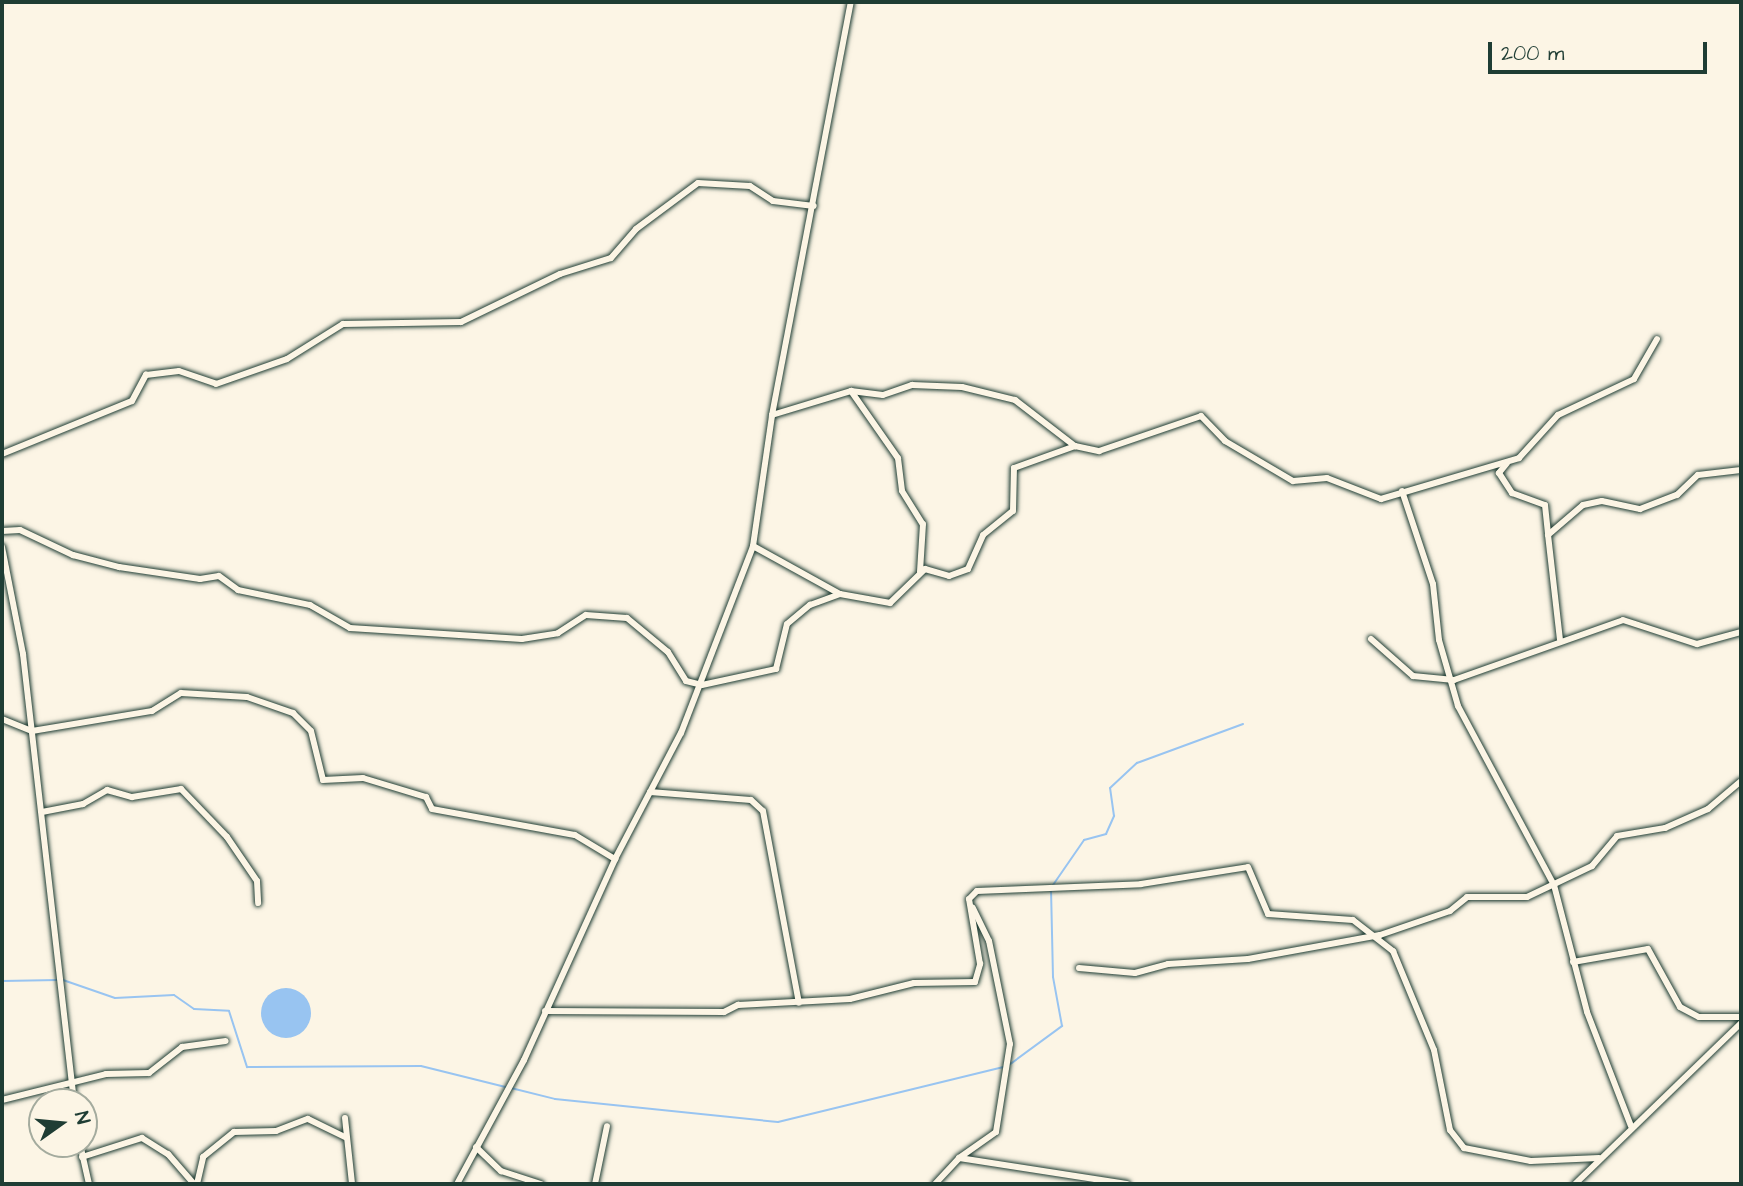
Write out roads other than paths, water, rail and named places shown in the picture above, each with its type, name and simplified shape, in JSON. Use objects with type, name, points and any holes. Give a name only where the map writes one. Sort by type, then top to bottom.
[{"type":"street","points":[[457,1184],[513,1078],[615,859],[702,684],[753,546],[772,415],[851,2]]},
{"type":"street","points":[[2,454],[132,401],[146,375],[179,371],[216,384],[287,359],[343,324],[461,322],[560,274],[611,258],[636,229],[698,183],[750,186],[773,201],[814,206]]},
{"type":"street","points":[[920,572],[962,573],[983,536],[1013,511],[1014,468],[1075,446],[1111,449],[1202,416],[1240,451],[1293,481],[1327,478],[1381,499],[1508,462],[1527,452],[1558,415],[1634,379],[1657,339]]},
{"type":"street","points":[[772,415],[851,391],[883,395],[912,385],[991,392],[1015,400],[1075,446]]},
{"type":"street","points":[[753,546],[840,594],[890,603],[920,572],[923,524],[902,491],[898,458],[851,391]]},
{"type":"street","points":[[1508,462],[1499,473],[1512,494],[1545,505],[1560,640]]},
{"type":"street","points":[[1548,535],[1583,505],[1602,501],[1640,509],[1677,495],[1698,475],[1741,470]]},
{"type":"street","points":[[1402,491],[1433,584],[1439,640],[1482,759],[1554,885],[1573,962],[1631,1126]]},
{"type":"street","points":[[2,531],[20,530],[73,555],[119,567],[219,576],[238,590],[310,605],[349,628],[522,639],[558,633],[586,615],[627,618],[668,652],[686,681],[702,684],[776,669],[787,624],[810,605],[840,594]]},
{"type":"street","points":[[2,547],[10,568],[32,731],[72,1087]]},
{"type":"street","points":[[1371,639],[1413,676],[1454,680],[1544,652],[1560,640],[1623,620],[1698,644],[1741,632]]},
{"type":"street","points":[[2,719],[32,731],[152,711],[181,693],[247,697],[293,713],[311,732],[323,779],[363,778],[426,797],[432,809],[575,835],[615,859]]},
{"type":"street","points":[[1079,968],[1135,974],[1380,935],[1450,911],[1467,897],[1527,897],[1592,866],[1617,836],[1665,828],[1698,814],[1741,781]]},
{"type":"street","points":[[42,812],[83,804],[107,790],[132,797],[181,789],[242,859],[257,881],[258,903]]},
{"type":"street","points":[[650,792],[751,800],[763,811],[799,1003]]},
{"type":"street","points":[[969,900],[996,886],[1141,884],[1248,867],[1268,914],[1343,918],[1380,935],[1393,951],[1434,1050],[1450,1130],[1464,1148],[1531,1161],[1599,1158]]},
{"type":"street","points":[[545,1012],[656,1014],[799,1003],[914,984],[975,982],[980,964],[969,900]]},
{"type":"street","points":[[935,1184],[959,1158],[996,1132],[1010,1044],[989,941],[969,900]]},
{"type":"street","points":[[1573,962],[1648,949],[1680,1007],[1699,1017],[1741,1017]]},
{"type":"street","points":[[1575,1184],[1631,1126],[1741,1023]]},
{"type":"street","points":[[2,1100],[72,1087],[106,1074],[149,1073],[182,1047],[226,1041]]},
{"type":"street","points":[[345,1118],[352,1184]]},
{"type":"street","points":[[195,1184],[196,1167],[234,1132],[276,1131],[308,1119],[347,1139]]},
{"type":"street","points":[[595,1184],[607,1126]]},
{"type":"street","points":[[98,1152],[142,1138],[168,1154],[195,1184]]},
{"type":"street","points":[[476,1147],[501,1171],[541,1184]]},
{"type":"street","points":[[82,1158],[89,1184]]},
{"type":"street","points":[[959,1158],[1127,1184]]},
{"type":"water","points":[[286,988],[304,995],[311,1013],[304,1031],[286,1038],[268,1031],[261,1013],[268,995]]},
{"type":"waterway","points":[[1053,885],[1084,840],[1106,834],[1114,816],[1110,788],[1137,763],[1243,724]]},
{"type":"waterway","points":[[1009,1065],[1062,1026],[1053,977],[1051,890]]},
{"type":"waterway","points":[[2,981],[58,980]]},
{"type":"waterway","points":[[63,980],[115,998],[174,995],[194,1009],[229,1011],[247,1067],[421,1066],[505,1087]]},
{"type":"waterway","points":[[511,1088],[555,1099],[778,1122],[1003,1067]]}]
